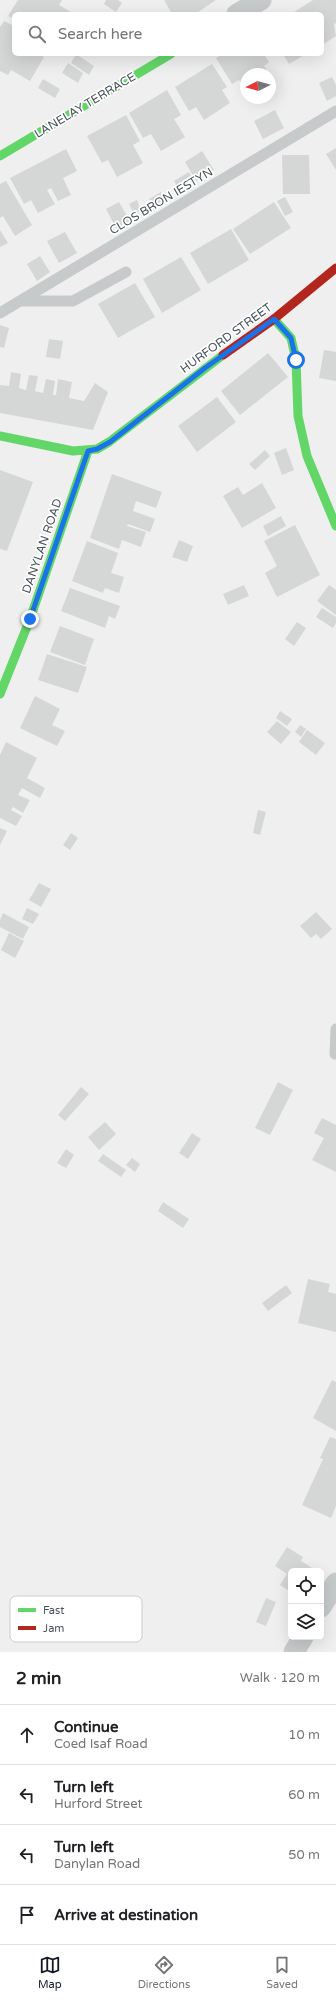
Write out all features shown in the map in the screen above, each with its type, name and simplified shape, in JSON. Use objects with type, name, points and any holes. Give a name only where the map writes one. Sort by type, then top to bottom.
[{"type":"street","points":[[240,12],[261,0]]},
{"type":"street","name":"LANELAY TERRACE","points":[[0,156],[168,56]]},
{"type":"street","name":"HURFORD STREET","points":[[88,451],[97,449],[110,442],[205,368],[274,319],[336,268]]},
{"type":"street","points":[[274,319],[291,338],[296,360],[298,416],[307,456],[336,526]]},
{"type":"street","points":[[0,436],[73,451],[88,451]]},
{"type":"street","name":"DANYLAN ROAD","points":[[0,694],[30,619],[88,451]]},
{"type":"street","points":[[323,1604],[336,1583]]},
{"type":"street","points":[[294,1652],[301,1640]]},
{"type":"lane","name":"CLOS BRON IESTYN","points":[[0,313],[336,111]]},
{"type":"lane","points":[[21,301],[73,301],[126,272]]},
{"type":"lane","points":[[335,1054],[336,1029]]},
{"type":"building","points":[[18,0],[62,0],[59,5],[71,12],[12,12],[12,18],[8,16]]},
{"type":"building","points":[[106,0],[118,0],[122,3],[116,12],[104,4]]},
{"type":"building","points":[[164,0],[216,0],[198,12],[171,12]]},
{"type":"building","points":[[313,0],[336,0],[336,23],[334,24],[336,36],[324,44],[324,12],[294,12]]},
{"type":"building","points":[[4,21],[12,25],[12,56],[44,57],[30,81],[11,70],[8,75],[0,71],[0,27]]},
{"type":"building","points":[[75,56],[79,56],[94,66],[89,75],[71,63]]},
{"type":"building","points":[[220,56],[265,56],[269,62],[264,66],[265,68],[240,68],[240,82],[239,80],[232,84],[216,58]]},
{"type":"building","points":[[284,56],[303,56],[289,64]]},
{"type":"building","points":[[68,63],[83,73],[78,83],[62,73]]},
{"type":"building","points":[[212,64],[227,87],[222,90],[230,103],[204,120],[196,107],[189,111],[175,87]]},
{"type":"building","points":[[332,77],[336,85],[336,96],[327,101],[319,83]]},
{"type":"building","points":[[43,79],[60,89],[55,98],[38,88]]},
{"type":"building","points":[[167,90],[181,115],[174,119],[185,137],[161,151],[151,134],[143,138],[129,113]]},
{"type":"building","points":[[275,110],[284,128],[263,139],[254,121]]},
{"type":"building","points":[[126,115],[140,141],[133,145],[143,163],[117,177],[108,160],[102,163],[87,136]]},
{"type":"building","points":[[336,148],[336,170],[326,154]]},
{"type":"building","points":[[66,149],[77,171],[63,178],[71,195],[58,201],[51,188],[47,190],[55,204],[38,213],[31,200],[24,204],[10,178]]},
{"type":"building","points":[[202,151],[214,170],[196,181],[185,162]]},
{"type":"building","points":[[282,155],[309,155],[310,194],[283,194]]},
{"type":"building","points":[[189,172],[195,184],[181,192],[174,181]]},
{"type":"building","points":[[6,181],[32,225],[15,236],[3,216],[0,218],[0,184]]},
{"type":"building","points":[[161,192],[165,200],[153,206],[149,199]]},
{"type":"building","points":[[285,197],[293,212],[285,216],[277,201]]},
{"type":"building","points":[[137,200],[141,211],[134,214],[129,204]]},
{"type":"building","points":[[119,202],[130,221],[116,228],[106,209]]},
{"type":"building","points":[[274,202],[291,228],[250,254],[233,229]]},
{"type":"building","points":[[231,229],[249,260],[208,284],[190,253]]},
{"type":"building","points":[[0,230],[8,243],[0,247]]},
{"type":"building","points":[[65,232],[77,253],[59,263],[47,241]]},
{"type":"building","points":[[40,256],[50,272],[37,281],[27,264]]},
{"type":"building","points":[[181,257],[201,290],[162,313],[143,279]]},
{"type":"building","points":[[135,283],[155,317],[118,338],[98,304]]},
{"type":"building","points":[[0,325],[9,328],[4,348],[0,347]]},
{"type":"building","points":[[49,339],[63,341],[60,359],[46,357]]},
{"type":"building","points":[[324,350],[336,352],[336,381],[319,378]]},
{"type":"building","points":[[268,353],[288,377],[240,415],[221,391]]},
{"type":"building","points":[[11,372],[21,374],[19,388],[26,390],[29,375],[38,376],[35,391],[43,393],[46,379],[55,381],[53,395],[56,395],[58,379],[72,382],[69,398],[84,401],[95,383],[108,392],[93,430],[0,413],[0,385],[9,386]]},
{"type":"building","points":[[217,397],[236,422],[197,452],[178,426]]},
{"type":"building","points":[[286,448],[294,470],[282,475],[274,453]]},
{"type":"building","points":[[265,450],[270,456],[255,470],[249,464]]},
{"type":"building","points":[[0,470],[33,482],[7,551],[0,549]]},
{"type":"building","points":[[112,474],[162,492],[156,508],[136,501],[133,511],[155,519],[150,532],[128,524],[127,526],[146,532],[141,547],[122,540],[119,549],[90,538]]},
{"type":"building","points":[[262,483],[276,508],[242,528],[223,496],[238,487],[243,495]]},
{"type":"building","points":[[281,516],[286,526],[268,536],[263,526]]},
{"type":"building","points":[[295,525],[320,575],[277,597],[265,573],[277,566],[264,541]]},
{"type":"building","points":[[179,540],[193,546],[187,562],[172,557]]},
{"type":"building","points":[[87,541],[118,553],[111,573],[124,577],[119,593],[105,588],[103,593],[72,581]]},
{"type":"building","points":[[244,585],[249,596],[228,605],[223,594]]},
{"type":"building","points":[[329,585],[336,590],[336,615],[317,601]]},
{"type":"building","points":[[70,588],[120,606],[115,619],[109,616],[105,628],[61,611]]},
{"type":"building","points":[[322,608],[336,617],[336,623],[333,628],[316,617]]},
{"type":"building","points":[[297,622],[306,628],[294,646],[285,639]]},
{"type":"building","points":[[60,626],[94,639],[85,665],[50,652]]},
{"type":"building","points":[[47,654],[87,667],[78,693],[38,680]]},
{"type":"building","points":[[35,696],[60,709],[52,725],[65,731],[57,746],[20,728]]},
{"type":"building","points":[[280,711],[292,719],[287,726],[276,718]]},
{"type":"building","points":[[277,721],[291,732],[281,744],[267,732]]},
{"type":"building","points":[[300,725],[306,729],[301,737],[295,732]]},
{"type":"building","points":[[307,730],[325,743],[316,755],[299,742]]},
{"type":"building","points":[[6,742],[37,758],[27,778],[45,788],[40,798],[22,788],[18,795],[30,800],[23,813],[13,807],[11,810],[22,816],[16,826],[0,818],[0,755]]},
{"type":"building","points":[[258,810],[266,812],[260,835],[253,833]]},
{"type":"building","points":[[0,828],[7,831],[0,845]]},
{"type":"building","points":[[71,833],[78,838],[70,850],[63,845]]},
{"type":"building","points":[[39,883],[51,889],[41,907],[29,900]]},
{"type":"building","points":[[27,908],[39,914],[33,924],[22,919]]},
{"type":"building","points":[[316,912],[332,929],[321,939],[316,934],[311,938],[300,926]]},
{"type":"building","points":[[3,913],[29,927],[23,939],[0,927],[0,920]]},
{"type":"building","points":[[9,933],[24,941],[15,958],[1,950]]},
{"type":"building","points":[[278,1082],[293,1090],[270,1135],[255,1128]]},
{"type":"building","points":[[81,1087],[89,1094],[65,1121],[58,1115]]},
{"type":"building","points":[[322,1118],[336,1125],[336,1172],[312,1160],[324,1138],[314,1133]]},
{"type":"building","points":[[105,1122],[116,1134],[99,1150],[88,1137]]},
{"type":"building","points":[[192,1133],[201,1139],[188,1159],[179,1153]]},
{"type":"building","points":[[66,1149],[74,1155],[66,1168],[57,1163]]},
{"type":"building","points":[[103,1154],[126,1170],[121,1177],[98,1161]]},
{"type":"building","points":[[132,1158],[140,1164],[135,1172],[126,1165]]},
{"type":"building","points":[[163,1202],[189,1219],[183,1228],[158,1211]]},
{"type":"building","points":[[308,1279],[330,1284],[328,1292],[336,1294],[336,1332],[298,1323]]},
{"type":"building","points":[[286,1285],[292,1293],[268,1311],[262,1303]]},
{"type":"building","points":[[332,1380],[336,1382],[336,1431],[313,1418]]},
{"type":"building","points":[[330,1437],[336,1439],[336,1506],[331,1518],[302,1505],[323,1459],[320,1458]]},
{"type":"building","points":[[287,1547],[303,1557],[301,1561],[312,1568],[288,1568],[288,1590],[280,1585],[287,1574],[275,1566]]},
{"type":"building","points":[[266,1598],[276,1602],[266,1626],[256,1622]]},
{"type":"traffic: fast","points":[[0,156],[168,56]]},
{"type":"traffic: fast","points":[[274,319],[291,338],[296,360],[298,416],[307,456],[336,526]]},
{"type":"traffic: fast","points":[[0,436],[73,451],[97,449],[109,442],[223,355]]},
{"type":"traffic: fast","points":[[0,694],[30,619],[88,451]]},
{"type":"traffic: jam","points":[[223,355],[274,319],[336,268]]},
{"type":"route","points":[[30,619],[88,451],[97,449],[110,442],[205,368],[274,319],[291,338],[296,360]]}]
